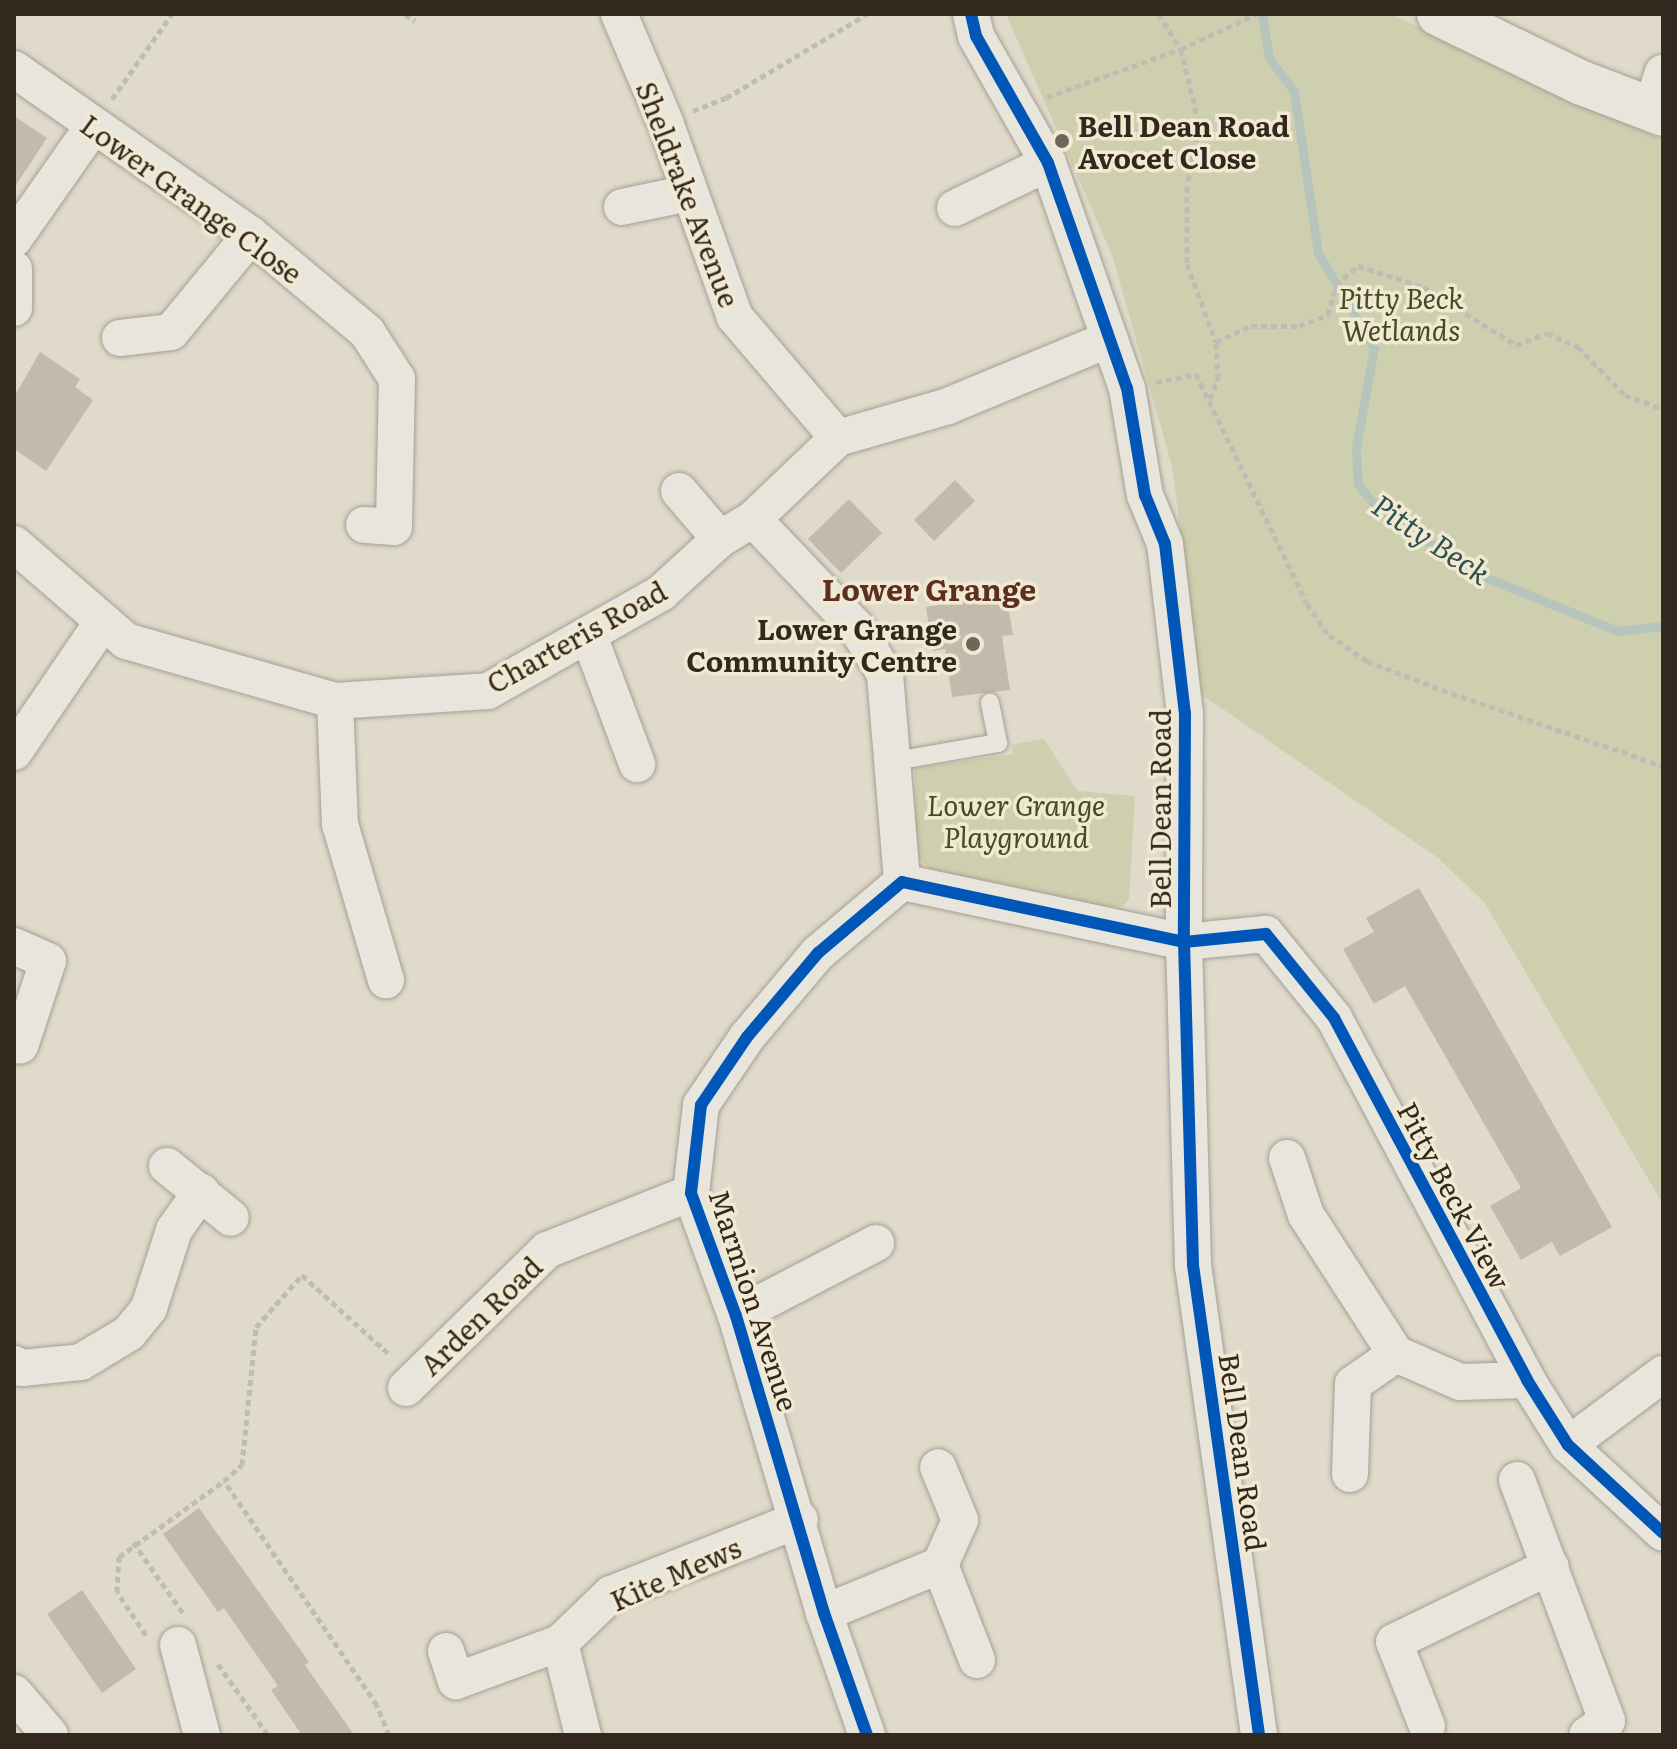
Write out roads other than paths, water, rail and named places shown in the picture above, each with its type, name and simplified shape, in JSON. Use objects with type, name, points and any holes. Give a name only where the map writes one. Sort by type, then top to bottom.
[{"type":"main road","points":[[1439,14],[1582,83],[1659,99]]},
{"type":"street","name":"Sheldrake Avenue","points":[[619,14],[665,122],[735,317],[838,438]]},
{"type":"street","name":"Bell Dean Road","points":[[971,14],[976,36],[1048,163],[1127,388],[1145,495],[1165,544],[1185,713],[1184,942],[1193,1265],[1259,1735]]},
{"type":"street","name":"Lower Grange Close","points":[[14,69],[251,235],[367,332],[397,379],[394,527],[364,525]]},
{"type":"street","points":[[14,239],[93,126]]},
{"type":"street","points":[[955,208],[1048,163]]},
{"type":"street","points":[[622,207],[689,193]]},
{"type":"street","points":[[120,338],[171,332],[251,235]]},
{"type":"street","points":[[14,269],[14,308]]},
{"type":"street","name":"Charteris Road","points":[[14,544],[126,641],[335,701],[488,691],[661,593],[720,539],[753,519],[838,438],[948,406],[1110,339]]},
{"type":"street","points":[[679,491],[720,539]]},
{"type":"street","points":[[753,519],[856,627],[885,674],[895,761],[902,882],[1184,942]]},
{"type":"street","points":[[14,752],[102,623]]},
{"type":"street","points":[[589,636],[637,764]]},
{"type":"street","points":[[335,701],[340,824],[386,980]]},
{"type":"street","name":"Marmion Avenue","points":[[867,1735],[824,1613],[800,1519],[736,1316],[691,1193],[701,1105],[747,1037],[818,953],[902,882]]},
{"type":"street","name":"Pitty Beck View","points":[[1184,942],[1266,934],[1334,1018],[1527,1380],[1568,1445],[1663,1533]]},
{"type":"street","points":[[14,946],[48,961],[20,1046]]},
{"type":"street","points":[[1287,1158],[1306,1215],[1396,1354],[1460,1382],[1527,1380]]},
{"type":"street","points":[[167,1166],[231,1218]]},
{"type":"street","points":[[14,1364],[22,1368],[81,1362],[129,1333],[149,1308],[174,1230],[201,1192]]},
{"type":"street","name":"Arden Road","points":[[410,1384],[547,1250],[691,1193]]},
{"type":"street","name":"Marmion Avenue","points":[[736,1316],[876,1243]]},
{"type":"street","points":[[1350,1474],[1353,1384],[1396,1354]]},
{"type":"street","points":[[1568,1445],[1663,1374]]},
{"type":"street","points":[[824,1613],[940,1565],[960,1520],[938,1467]]},
{"type":"street","points":[[1517,1480],[1551,1566],[1597,1728]]},
{"type":"street","name":"Kite Mews","points":[[446,1651],[456,1681],[560,1643],[611,1594],[800,1519]]},
{"type":"street","points":[[940,1565],[977,1660]]},
{"type":"street","points":[[1427,1726],[1394,1642],[1551,1566]]},
{"type":"street","points":[[560,1643],[583,1735]]},
{"type":"street","points":[[178,1645],[202,1735]]},
{"type":"street","points":[[14,1693],[50,1735]]},
{"type":"lane","points":[[895,761],[998,743],[990,703]]},
{"type":"waterway","name":"Pitty Beck","points":[[1262,14],[1269,58],[1294,91],[1318,253],[1374,348],[1356,448],[1358,484],[1376,507],[1472,572],[1618,631],[1663,626]]},
{"type":"place","name":"Bell Dean Road Avocet Close","points":[[1062,141]]},
{"type":"place","name":"Lower Grange Community Centre","points":[[973,644]]},
{"type":"district","name":"Lower Grange","points":[[929,588]]},
{"type":"park label","name":"Pitty Beck Wetlands","points":[[1401,313]]},
{"type":"park label","name":"Lower Grange Playground","points":[[1016,820]]}]
